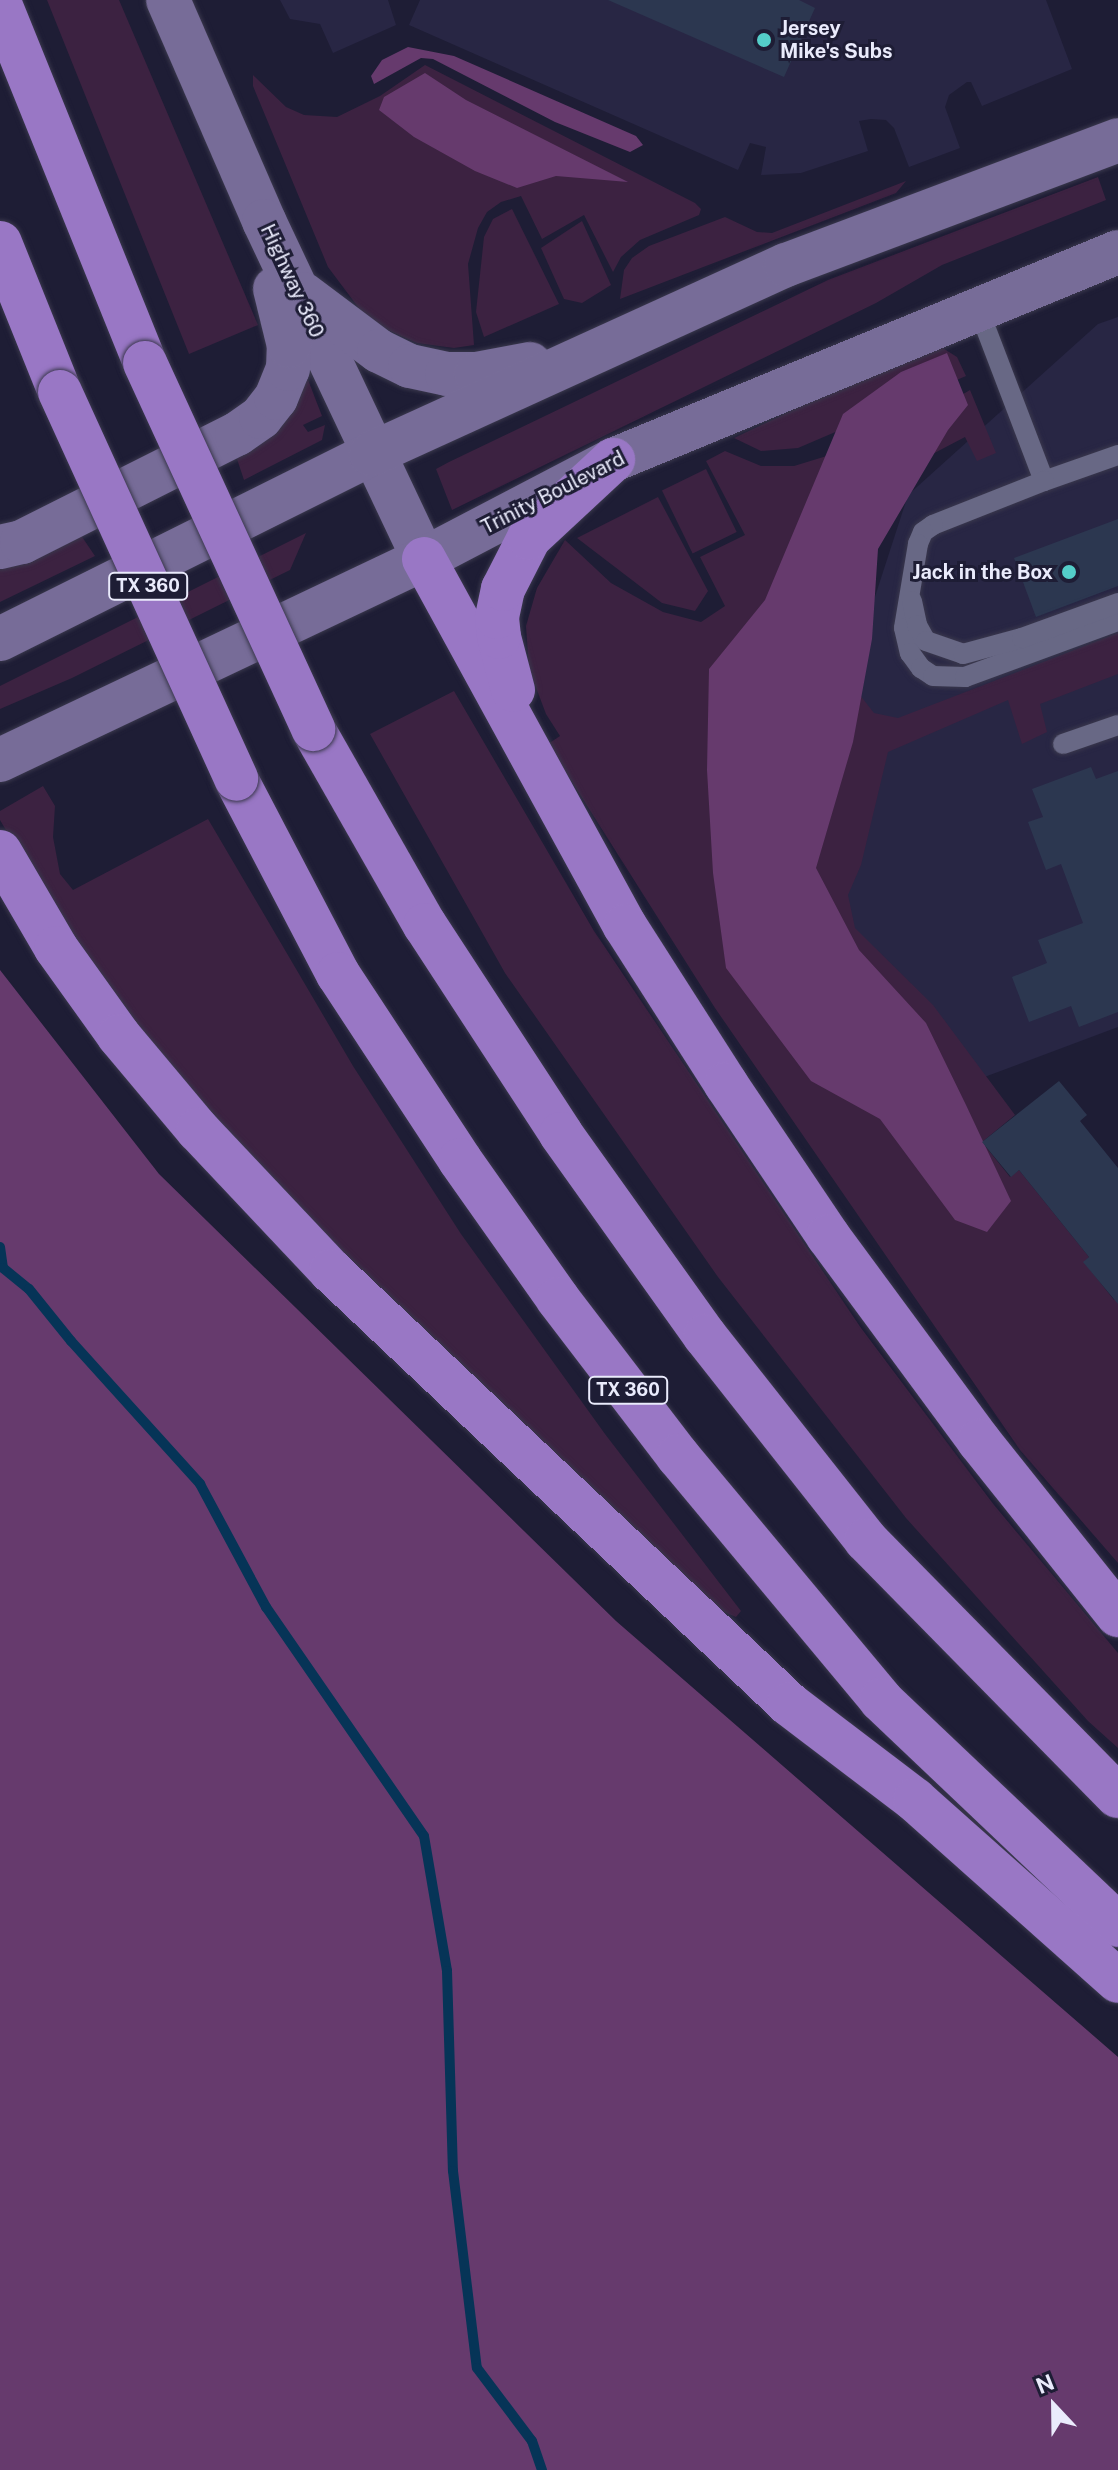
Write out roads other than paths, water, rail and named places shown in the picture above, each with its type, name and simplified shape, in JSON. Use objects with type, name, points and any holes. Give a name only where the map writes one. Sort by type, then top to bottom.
[{"type":"highway","points":[[0,4],[145,363],[313,729],[442,951],[561,1134],[705,1336],[866,1540],[1118,1796]]},
{"type":"highway","name":"TX 360","points":[[0,243],[60,392],[236,779],[338,974],[460,1160],[558,1299],[678,1456],[881,1700],[1118,1925]]},
{"type":"highway","points":[[544,780],[505,668],[499,637],[499,600],[529,538],[613,460]]},
{"type":"highway","points":[[424,559],[625,926],[828,1236],[979,1441],[1118,1615]]},
{"type":"highway","points":[[0,852],[56,948],[119,1036],[198,1130],[331,1271],[789,1704],[915,1800],[1118,1981]]},
{"type":"highway","points":[[0,906],[56,948]]},
{"type":"main road","name":"Highway 360","points":[[168,0],[264,221],[371,454],[424,559]]},
{"type":"main road","points":[[0,639],[371,454],[786,265],[1118,140]]},
{"type":"main road","points":[[0,547],[22,542],[237,434],[261,417],[276,398],[288,369],[289,346],[277,304],[264,221]]},
{"type":"main road","name":"Trinity Boulevard","points":[[0,760],[424,559],[613,460],[1118,252]]},
{"type":"main road","points":[[297,289],[336,322],[379,351],[410,366],[447,374],[476,374],[602,348]]},
{"type":"lane","points":[[978,308],[1044,481]]},
{"type":"lane","points":[[1118,455],[1044,481],[933,525],[923,532],[918,544],[904,628],[910,653],[921,668],[933,676],[965,677],[1118,621]]},
{"type":"lane","points":[[910,589],[917,625],[926,641],[963,654],[1022,638],[1118,603]]},
{"type":"lane","points":[[1063,744],[1118,725]]},
{"type":"waterway","points":[[0,1247],[3,1268],[29,1289],[71,1341],[200,1484],[266,1607],[424,1836],[447,1971],[453,2171],[477,2368],[532,2441],[542,2470]]},
{"type":"place","name":"Jersey Mike's Subs","points":[[764,40]]},
{"type":"place","name":"Jack in the Box","points":[[1069,572]]}]
